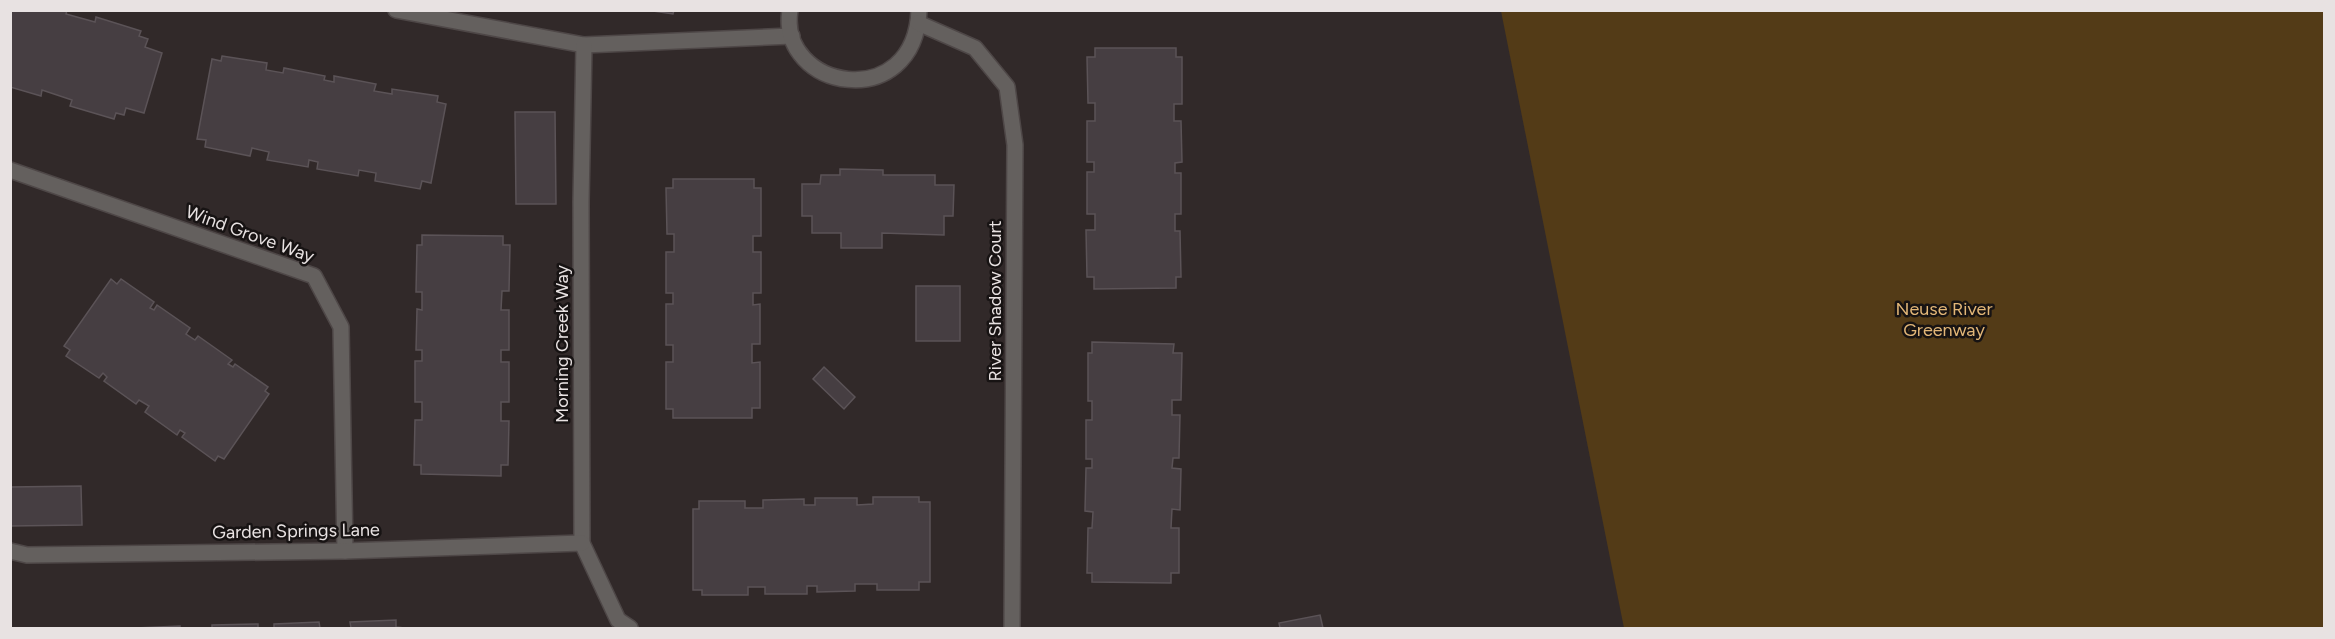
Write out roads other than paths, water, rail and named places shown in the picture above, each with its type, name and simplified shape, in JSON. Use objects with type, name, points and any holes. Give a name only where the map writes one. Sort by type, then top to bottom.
[{"type":"street","points":[[396,10],[584,45],[792,36]]},
{"type":"street","points":[[790,10],[792,36],[802,54],[816,69],[835,78],[856,81],[878,77],[896,66],[910,49],[918,17]]},
{"type":"street","name":"River Shadow Court","points":[[918,17],[975,48],[1008,87],[1015,145],[1012,628]]},
{"type":"street","name":"Morning Creek Way","points":[[584,45],[581,202],[582,543],[618,620],[630,628]]},
{"type":"street","name":"Wind Grove Way","points":[[10,170],[314,276],[341,327],[345,551]]},
{"type":"street","name":"Garden Springs Lane","points":[[10,551],[27,555],[345,551],[582,543]]},
{"type":"park label","name":"Neuse River Greenway","points":[[1944,319]]}]
